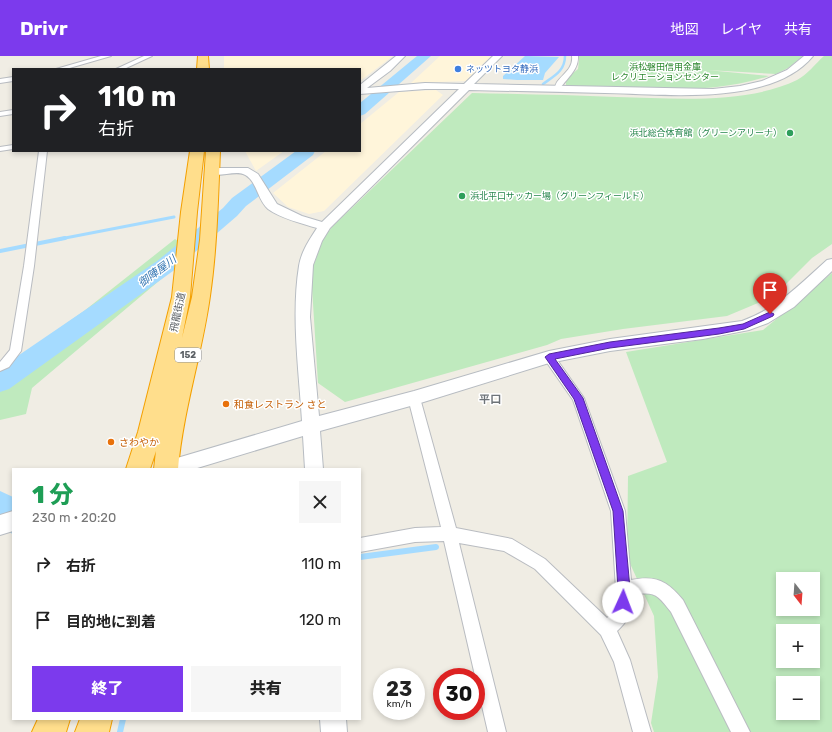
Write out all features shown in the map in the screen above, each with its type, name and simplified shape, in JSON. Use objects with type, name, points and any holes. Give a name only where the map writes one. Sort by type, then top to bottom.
[{"type":"highway","points":[[203,56],[203,68]]},
{"type":"highway","name":"飛龍街道","points":[[138,468],[150,432],[181,297],[187,228],[198,152]]},
{"type":"highway","name":"飛龍街道","points":[[167,468],[170,438],[201,297],[208,240],[210,178],[213,152]]},
{"type":"highway","points":[[49,732],[54,720]]},
{"type":"highway","points":[[92,732],[96,720]]},
{"type":"street","points":[[78,56],[84,63],[94,67]]},
{"type":"street","points":[[64,68],[108,56]]},
{"type":"street","points":[[121,68],[149,56]]},
{"type":"street","points":[[362,90],[402,56]]},
{"type":"street","points":[[314,468],[303,317],[306,265],[316,241],[325,226],[498,56]]},
{"type":"street","points":[[557,89],[559,81],[574,68],[576,60],[575,56]]},
{"type":"street","points":[[362,90],[425,86],[686,92],[726,91],[746,88],[777,78],[792,71],[809,56]]},
{"type":"street","points":[[0,80],[12,79]]},
{"type":"street","points":[[0,114],[12,112]]},
{"type":"street","points":[[0,149],[12,147]]},
{"type":"street","points":[[0,367],[6,364],[15,351],[43,152]]},
{"type":"street","points":[[212,171],[244,170],[254,176],[272,206],[298,219],[325,226]]},
{"type":"street","points":[[170,468],[310,426],[414,398],[549,357],[610,345],[744,326],[763,319],[789,303],[832,262]]},
{"type":"street","points":[[549,357],[578,398],[618,511],[624,589],[622,615],[607,628]]},
{"type":"street","points":[[414,398],[450,534],[453,554],[497,732]]},
{"type":"street","points":[[0,525],[12,521]]},
{"type":"street","points":[[361,545],[415,535],[450,534],[507,544],[540,564],[607,628],[622,660],[642,732]]},
{"type":"street","points":[[624,589],[649,584],[666,592],[677,606],[741,732]]},
{"type":"street","points":[[334,720],[334,732]]},
{"type":"shaded area","points":[[224,56],[393,56],[361,80],[361,68],[224,68]]},
{"type":"shaded area","points":[[440,56],[491,56],[466,81],[411,83]]},
{"type":"shaded area","points":[[436,90],[443,95],[324,211],[309,214],[288,207],[273,193],[325,152],[361,152],[361,123],[399,92]]},
{"type":"shaded area","points":[[246,152],[283,152],[256,171]]},
{"type":"green space","name":"浜松磐田信用金庫 レクリエーションセンター","points":[[578,56],[803,56],[788,68],[776,74],[707,70],[769,76],[745,83],[720,87],[668,90],[566,87],[566,79],[578,69]]},
{"type":"green space","points":[[824,56],[832,56],[832,244],[812,258],[781,289],[765,300],[727,316],[623,329],[561,339],[547,345],[345,402],[318,383],[311,272],[324,237],[333,226],[472,93],[685,99],[732,97],[777,88],[797,80],[808,72]]},
{"type":"green space","points":[[175,239],[178,241],[172,270],[32,388],[26,414],[0,420],[0,370],[84,311]]},
{"type":"green space","points":[[832,273],[832,732],[654,732],[651,723],[658,677],[654,616],[627,557],[628,476],[667,462],[626,352],[763,330]]},
{"type":"water","points":[[525,56],[559,57],[545,73],[543,80],[503,79],[503,76]]},
{"type":"waterway","name":"御陣屋川","points":[[361,110],[425,56]]},
{"type":"waterway","points":[[543,84],[555,76],[561,69],[565,61],[565,56]]},
{"type":"waterway","name":"御陣屋川","points":[[0,382],[165,266],[230,212],[239,202],[306,152]]},
{"type":"waterway","name":"御陣屋川","points":[[220,213],[230,212]]},
{"type":"waterway","points":[[60,239],[174,217]]},
{"type":"waterway","points":[[60,239],[65,238]]},
{"type":"waterway","points":[[0,251],[60,239]]},
{"type":"waterway","name":"御陣屋川","points":[[0,506],[12,518]]},
{"type":"waterway","points":[[361,557],[436,547]]},
{"type":"waterway","name":"御陣屋川","points":[[120,732],[123,720]]},
{"type":"place","name":"ネッツトヨタ静浜","points":[[458,69]]},
{"type":"place","name":"浜北総合体育館（グリーンアリーナ）","points":[[790,133]]},
{"type":"place","name":"浜北平口サッカー場（グリーンフィールド）","points":[[462,196]]},
{"type":"place","name":"和食レストラン さと","points":[[226,404]]},
{"type":"place","name":"さわやか","points":[[111,442]]},
{"type":"district","name":"平口","points":[[490,399]]},
{"type":"route","points":[[623,602],[624,589],[618,511],[578,398],[549,357],[635,341],[719,331],[754,323],[770,314]]}]
